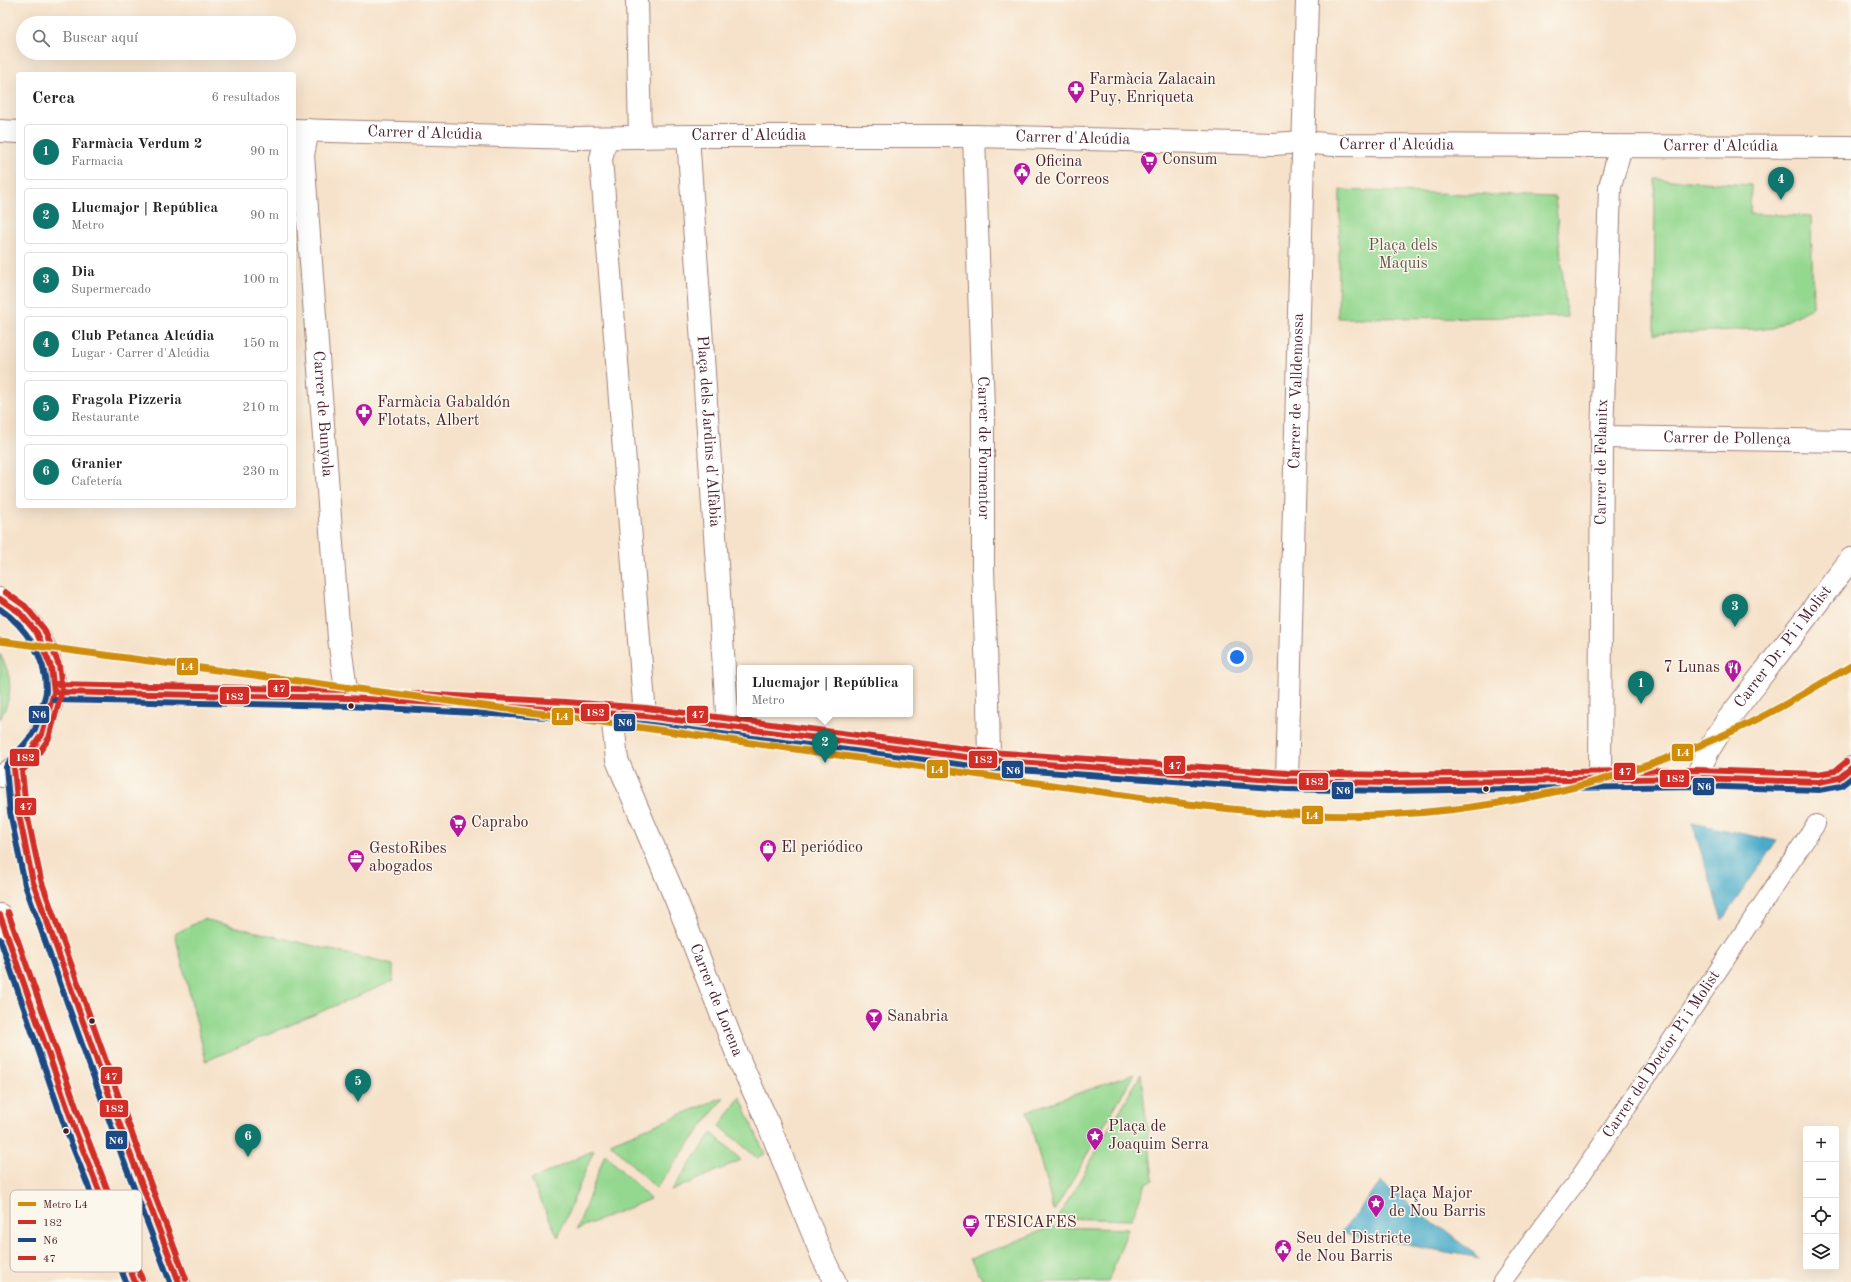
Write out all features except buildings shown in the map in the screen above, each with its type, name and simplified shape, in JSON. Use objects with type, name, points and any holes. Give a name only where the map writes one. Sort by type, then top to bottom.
[{"type":"street","points":[[637,0],[640,137]]},
{"type":"street","name":"Carrer de Valldemossa","points":[[1287,781],[1307,0]]},
{"type":"street","name":"Carrer d'Alcúdia","points":[[301,130],[606,138],[688,136],[974,136],[1274,144],[1304,142],[1334,145],[1851,147]]},
{"type":"street","name":"Carrer de Bunyola","points":[[301,130],[339,638],[347,698]]},
{"type":"street","points":[[0,131],[16,132]]},
{"type":"street","name":"Plaça dels Jardins d'Alfàbia","points":[[688,136],[728,727]]},
{"type":"street","name":"Carrer de Formentor","points":[[974,136],[983,409],[983,570],[989,760]]},
{"type":"street","points":[[606,138],[601,159],[645,716]]},
{"type":"street","name":"Carrer de Felanitx","points":[[1600,780],[1602,437],[1610,187],[1621,146]]},
{"type":"street","name":"Carrer de Pollença","points":[[1602,437],[1851,441]]},
{"type":"street","name":"Carrer Dr. Pi i Molist","points":[[1696,778],[1708,751],[1726,722],[1851,559]]},
{"type":"street","points":[[0,599],[19,612],[37,633],[51,667],[54,692],[42,734],[30,752],[7,773],[18,810],[33,882],[123,1134],[179,1282]]},
{"type":"street","points":[[54,692],[347,698],[612,713],[989,760],[1287,781],[1388,783],[1696,778],[1819,782],[1847,775]]},
{"type":"street","name":"Carrer de Lorena","points":[[612,713],[617,760],[680,909],[741,1064],[765,1116],[834,1282]]},
{"type":"street","name":"Carrer del Doctor Pi i Molist","points":[[1502,1282],[1578,1180],[1816,824]]},
{"type":"street","points":[[0,915],[74,1127],[98,1190]]},
{"type":"street","points":[[130,1272],[134,1282]]},
{"type":"green space","points":[[1655,179],[1751,185],[1750,214],[1811,216],[1813,307],[1773,328],[1654,334]]},
{"type":"green space","name":"Plaça dels Maquis","points":[[1340,190],[1555,197],[1567,317],[1338,318]]},
{"type":"green space","points":[[0,654],[7,671],[10,686],[7,702],[0,719]]},
{"type":"green space","points":[[203,919],[393,965],[393,981],[206,1061],[175,934]]},
{"type":"green space","points":[[1134,1074],[1054,1211],[1027,1111]]},
{"type":"green space","points":[[1141,1074],[1153,1180],[1146,1184],[1131,1220],[1058,1218]]},
{"type":"green space","points":[[724,1097],[656,1188],[610,1143]]},
{"type":"green space","points":[[740,1097],[765,1154],[757,1158],[720,1126]]},
{"type":"green space","points":[[712,1133],[741,1160],[671,1191]]},
{"type":"green space","points":[[594,1150],[558,1237],[531,1180]]},
{"type":"green space","points":[[605,1154],[650,1199],[577,1229]]},
{"type":"green space","points":[[1052,1227],[1128,1229],[1108,1282],[984,1282],[970,1259]]},
{"type":"water","points":[[1692,823],[1777,841],[1722,920]]},
{"type":"water","points":[[1381,1182],[1480,1258],[1340,1233]]},
{"type":"metro line","name":"L4","points":[[0,641],[537,713],[1173,802],[1251,811],[1330,816],[1382,815],[1470,807],[1558,791],[1601,780],[1643,767],[1742,727],[1790,702],[1851,666]]},
{"type":"transit line","name":"47","points":[[5,592],[25,606],[44,629],[59,665],[62,691],[49,738],[36,757],[22,771],[26,809],[41,880],[186,1279]]},
{"type":"transit line","name":"182","points":[[0,599],[19,612],[37,633],[51,667],[54,692],[42,734],[30,752],[14,768],[18,810],[33,882],[131,1156],[179,1282]]},
{"type":"transit line","name":"N6","points":[[0,609],[18,625],[33,644],[45,678],[45,696],[35,729],[28,741],[6,767],[10,812],[25,885],[135,1190]]},
{"type":"transit line","name":"47","points":[[54,684],[347,690],[566,702],[646,708],[990,752],[1287,773],[1388,775],[1696,770],[1818,774],[1835,771],[1846,762]]},
{"type":"transit line","name":"182","points":[[54,692],[347,698],[565,710],[645,716],[989,760],[1287,781],[1388,783],[1696,778],[1819,782],[1839,778],[1851,768]]},
{"type":"transit line","name":"N6","points":[[54,700],[347,706],[564,718],[644,724],[988,768],[1287,789],[1388,791],[1696,786],[1819,790],[1841,786],[1851,778]]},
{"type":"transit line","name":"47","points":[[8,912],[82,1124],[108,1190]]},
{"type":"transit line","name":"182","points":[[0,915],[74,1127],[99,1190]]},
{"type":"transit line","name":"N6","points":[[0,939],[66,1130],[90,1190]]},
{"type":"transit line","name":"N6","points":[[142,1209],[170,1282]]},
{"type":"transit line","name":"N6","points":[[122,1272],[126,1282]]},
{"type":"transit line","name":"182","points":[[131,1272],[135,1282]]},
{"type":"transit line","name":"47","points":[[139,1272],[142,1279]]},
{"type":"place","name":"Farmàcia Zalacain Puy, Enriqueta","points":[[1076,104]]},
{"type":"place","name":"Consum","points":[[1149,175]]},
{"type":"place","name":"Oficina de Correos","points":[[1022,186]]},
{"type":"place","name":"Club Petanca Alcúdia","points":[[1781,200]]},
{"type":"place","name":"Farmàcia Gabaldón Flotats, Albert","points":[[364,427]]},
{"type":"place","name":"Dia","points":[[1735,627]]},
{"type":"place","name":"7 Lunas","points":[[1733,683]]},
{"type":"place","name":"Farmàcia Verdum 2","points":[[1641,704]]},
{"type":"place","name":"Llucmajor | República","points":[[825,763]]},
{"type":"place","name":"Caprabo","points":[[458,838]]},
{"type":"place","name":"El periódico","points":[[768,863]]},
{"type":"place","name":"GestoRibes abogados","points":[[356,873]]},
{"type":"place","name":"Sanabria","points":[[874,1032]]},
{"type":"place","name":"Fragola Pizzeria","points":[[358,1102]]},
{"type":"place","name":"Plaça de Joaquim Serra","points":[[1095,1151]]},
{"type":"place","name":"Granier","points":[[248,1157]]},
{"type":"place","name":"Plaça Major de Nou Barris","points":[[1376,1218]]},
{"type":"place","name":"TESICAFES","points":[[971,1238]]},
{"type":"place","name":"Seu del Districte de Nou Barris","points":[[1283,1263]]}]
